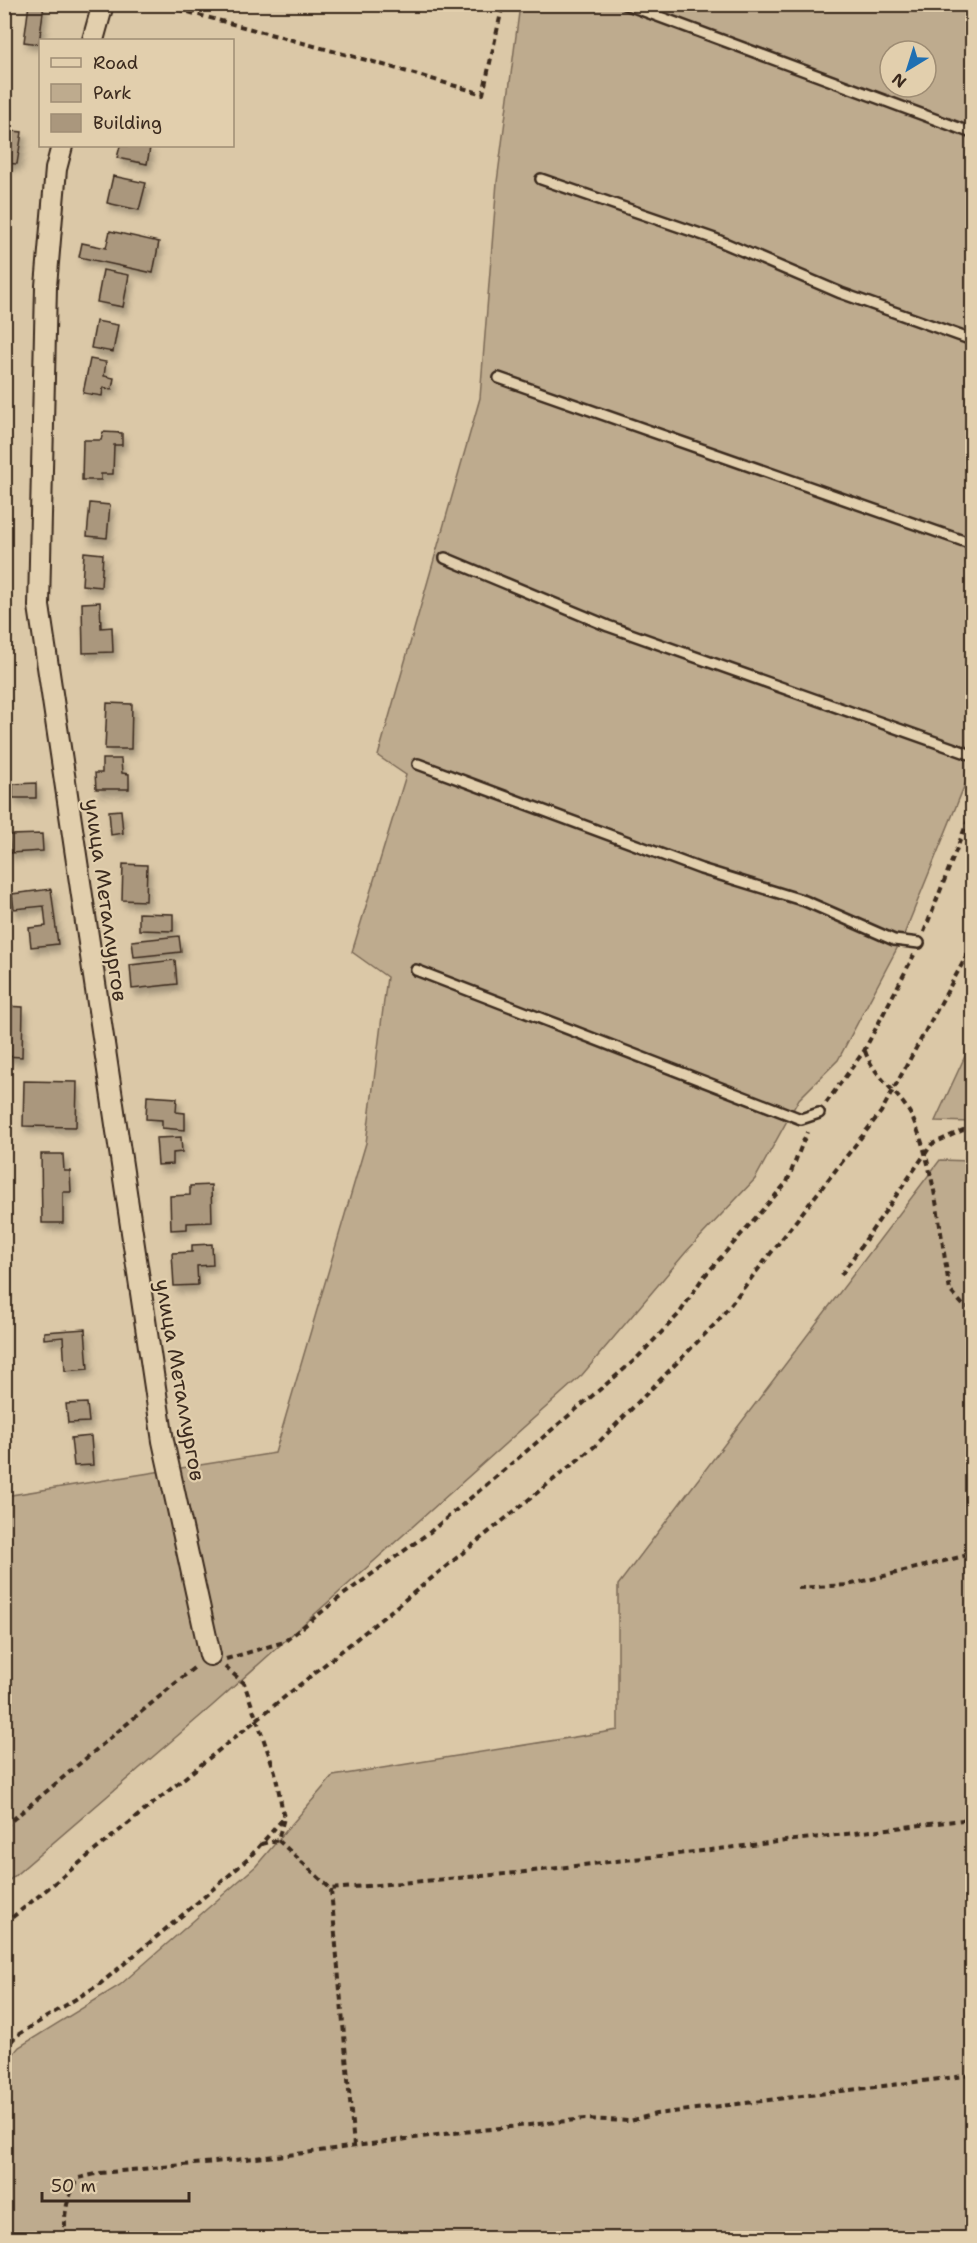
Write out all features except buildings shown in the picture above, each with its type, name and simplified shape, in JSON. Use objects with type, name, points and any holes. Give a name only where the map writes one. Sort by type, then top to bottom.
[{"type":"street","points":[[93,39],[103,4]]},
{"type":"street","name":"улица Металлургов","points":[[62,147],[56,169],[46,286],[39,606],[120,1164],[163,1441],[210,1655]]},
{"type":"lane","points":[[625,4],[972,133]]},
{"type":"lane","points":[[540,180],[715,238],[841,293],[972,340]]},
{"type":"lane","points":[[499,378],[972,544]]},
{"type":"lane","points":[[445,558],[608,626],[972,755]]},
{"type":"lane","points":[[418,764],[701,869],[805,901],[894,940],[919,943]]},
{"type":"lane","points":[[416,970],[801,1119],[819,1113]]},
{"type":"path","points":[[158,4],[483,94],[503,4]]},
{"type":"path","points":[[210,1655],[226,1659],[284,1642],[343,1595],[430,1532],[635,1360],[679,1314],[702,1279],[787,1182],[809,1127],[864,1051],[919,943],[972,810]]},
{"type":"path","points":[[4,1924],[595,1446],[717,1322],[882,1112],[972,946]]},
{"type":"path","points":[[864,1051],[870,1066],[912,1116],[925,1154],[950,1291],[965,1307],[972,1307]]},
{"type":"path","points":[[841,1275],[932,1143],[963,1130],[972,1132]]},
{"type":"path","points":[[798,1588],[848,1585],[972,1554]]},
{"type":"path","points":[[210,1655],[244,1683],[275,1772],[284,1818],[278,1840]]},
{"type":"path","points":[[4,1827],[210,1655]]},
{"type":"path","points":[[4,2049],[16,2036],[99,1984],[248,1859],[284,1818]]},
{"type":"path","points":[[331,1890],[516,1873],[972,1819]]},
{"type":"path","points":[[260,1844],[278,1840]]},
{"type":"path","points":[[278,1840],[331,1890],[354,2146]]},
{"type":"path","points":[[66,2238],[63,2216],[69,2194],[79,2178],[100,2173],[585,2119],[630,2121],[656,2114],[972,2075]]},
{"type":"green space","points":[[520,5],[972,5],[972,767],[903,937],[838,1060],[799,1099],[755,1179],[686,1252],[582,1375],[212,1706],[5,1884],[5,1496],[275,1453],[366,1143],[387,977],[352,952],[406,775],[378,756],[480,398],[497,182]]},
{"type":"green space","points":[[972,1041],[972,1122],[935,1121]]},
{"type":"green space","points":[[940,1160],[972,1161],[972,2238],[5,2238],[5,2064],[19,2047],[120,1985],[256,1866],[333,1776],[618,1730],[618,1585]]}]
